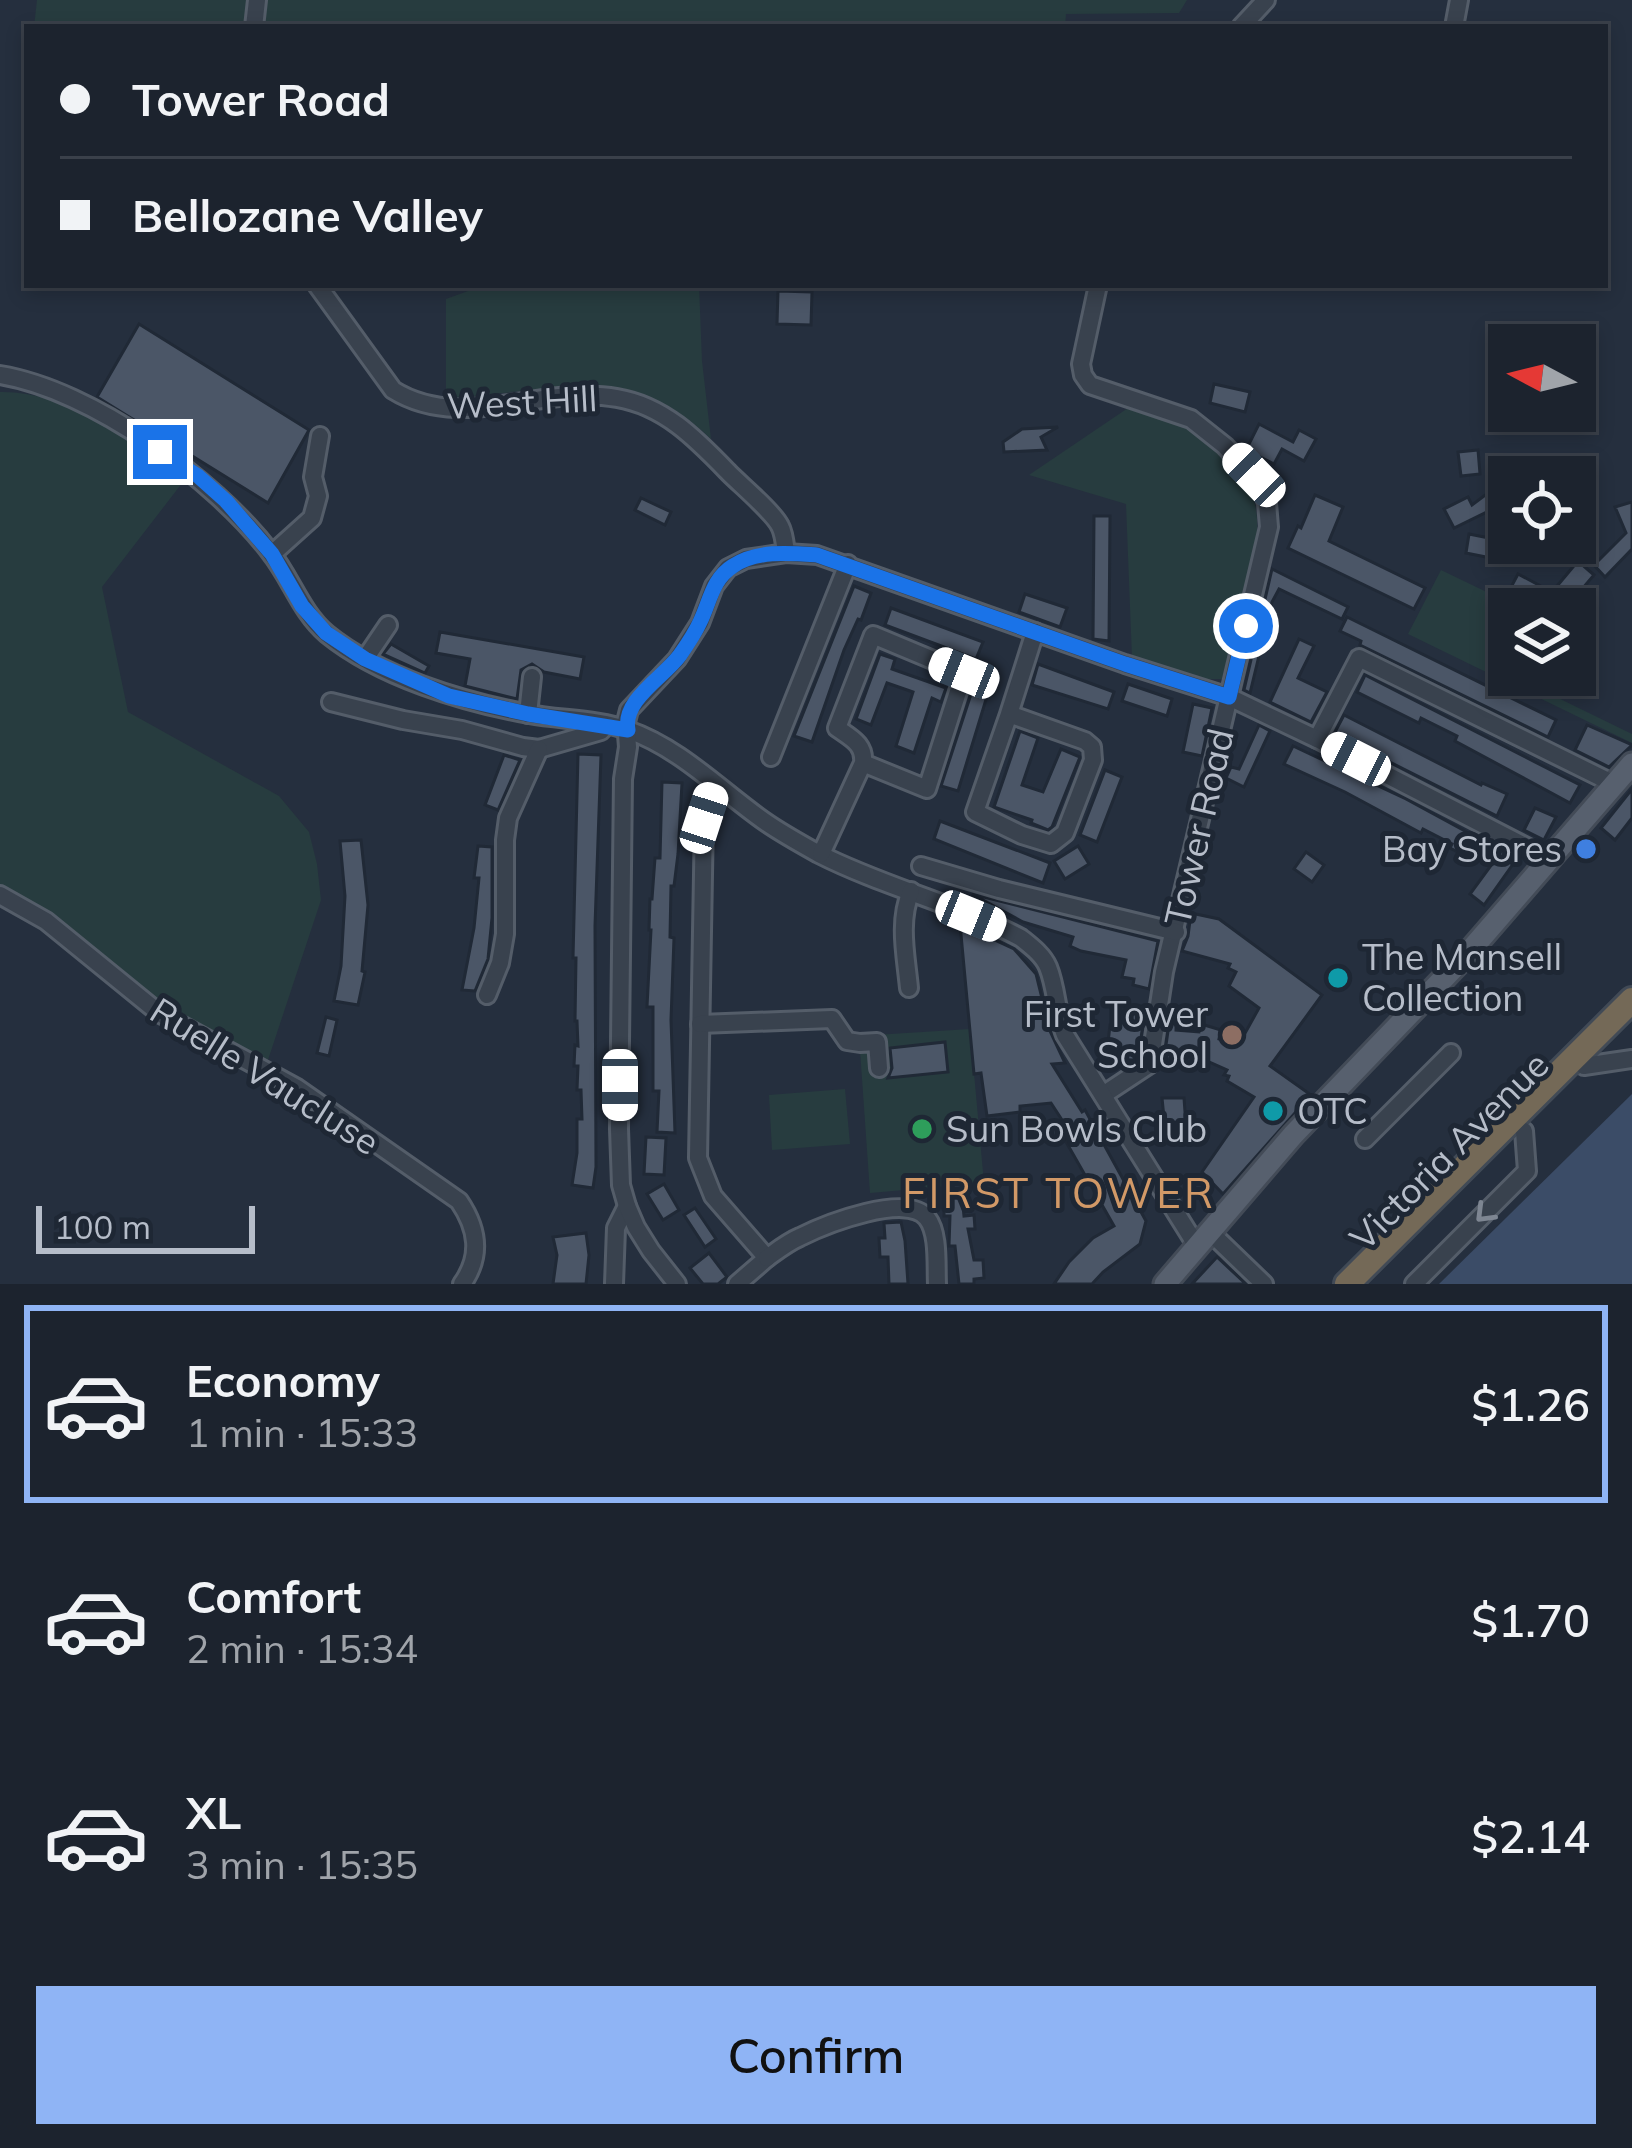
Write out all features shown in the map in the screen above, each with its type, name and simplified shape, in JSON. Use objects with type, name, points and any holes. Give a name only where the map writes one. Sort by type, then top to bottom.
[{"type":"highway","name":"Victoria Avenue","points":[[1347,1284],[1632,1000]]},
{"type":"highway","name":"Victoria Avenue","points":[[1370,1284],[1632,1019]]},
{"type":"main road","points":[[1165,1284],[1293,1135],[1444,979],[1632,764]]},
{"type":"street","points":[[1244,24],[1266,0]]},
{"type":"street","name":"West Hill","points":[[319,288],[392,390],[409,400],[467,410],[526,400],[616,398],[649,408],[682,427],[781,526],[786,553]]},
{"type":"street","name":"Tower Road","points":[[1097,288],[1081,364],[1090,385],[1191,419],[1254,475],[1267,503],[1269,527],[1158,1003],[1150,1064],[1103,1095]]},
{"type":"street","points":[[0,375],[74,400],[198,476],[272,554],[302,606],[326,633],[365,659],[449,696],[628,730],[677,754],[768,824],[820,854],[1022,938],[1048,967],[1058,1019],[1103,1095],[1205,1240],[1264,1284]]},
{"type":"street","points":[[272,554],[312,518],[318,496],[313,477],[320,436]]},
{"type":"street","points":[[676,1284],[635,1227],[621,1185],[626,722],[629,710],[677,659],[700,623],[714,586],[728,568],[746,559],[786,553],[817,555],[1229,697],[1550,859]]},
{"type":"street","points":[[771,757],[848,564]]},
{"type":"street","points":[[365,659],[388,625]]},
{"type":"street","points":[[1009,714],[1092,747],[1093,760],[1065,833],[1051,844],[975,812],[1035,632]]},
{"type":"street","points":[[820,854],[862,763],[864,753],[858,742],[837,728],[873,635],[964,673],[927,790],[862,763]]},
{"type":"street","points":[[1317,739],[1359,658],[1614,784]]},
{"type":"street","points":[[528,714],[532,676]]},
{"type":"street","points":[[331,702],[539,749],[601,731],[605,725]]},
{"type":"street","points":[[488,995],[505,934],[508,818],[539,749]]},
{"type":"street","points":[[715,784],[704,818],[698,1158],[713,1196],[767,1258]]},
{"type":"street","points":[[921,866],[1176,932]]},
{"type":"street","points":[[909,988],[903,929],[910,891]]},
{"type":"street","name":"Ruelle Vaucluse","points":[[0,895],[46,921],[159,1013],[297,1088],[459,1201],[476,1238],[476,1260],[462,1284]]},
{"type":"street","points":[[700,1024],[832,1018],[847,1041],[877,1042],[879,1068]]},
{"type":"street","points":[[1365,1138],[1451,1053]]},
{"type":"street","points":[[1584,1066],[1632,1059]]},
{"type":"street","points":[[1414,1284],[1527,1171],[1524,1131]]},
{"type":"street","points":[[614,1284],[616,1228],[627,1206]]},
{"type":"street","points":[[737,1284],[797,1238],[860,1214],[913,1208],[924,1213],[932,1226],[938,1284]]},
{"type":"green space","points":[[37,0],[252,0],[249,24],[34,24]]},
{"type":"green space","points":[[264,0],[1187,0],[1179,13],[1066,14],[1065,24],[261,24]]},
{"type":"green space","points":[[477,288],[699,288],[711,439],[662,403],[614,388],[562,387],[446,398],[446,299]]},
{"type":"green space","points":[[0,392],[51,400],[99,420],[186,478],[102,587],[128,712],[279,796],[309,832],[321,900],[266,1066],[161,1009],[0,892]]},
{"type":"green space","points":[[1128,408],[1169,419],[1193,433],[1232,466],[1252,496],[1257,538],[1222,679],[1192,679],[1132,658],[1126,504],[1029,475]]},
{"type":"green space","points":[[1441,570],[1488,593],[1488,673],[1408,634]]},
{"type":"green space","points":[[1535,696],[1554,696],[1632,734],[1632,743]]},
{"type":"green space","name":"Sun Bowls Club","points":[[970,1029],[984,1183],[870,1193],[859,1036]]},
{"type":"green space","points":[[845,1089],[850,1144],[772,1150],[769,1095]]},
{"type":"water","points":[[1632,1094],[1632,1284],[1439,1284]]},
{"type":"building","points":[[778,291],[812,292],[811,325],[777,324]]},
{"type":"building","points":[[139,324],[309,430],[268,503],[97,397]]},
{"type":"building","points":[[1214,384],[1250,392],[1245,412],[1210,403]]},
{"type":"building","points":[[1259,424],[1293,442],[1299,430],[1316,439],[1304,461],[1282,449],[1274,464],[1246,450]]},
{"type":"building","points":[[1058,427],[1041,437],[1047,450],[1004,452],[1003,442],[1022,429]]},
{"type":"building","points":[[1478,450],[1480,474],[1461,476],[1458,452]]},
{"type":"building","points":[[1488,493],[1488,513],[1454,528],[1444,509],[1468,497],[1472,505]]},
{"type":"building","points":[[1315,495],[1343,507],[1329,541],[1425,588],[1414,609],[1288,548]]},
{"type":"building","points":[[641,498],[671,512],[665,525],[635,510]]},
{"type":"building","points":[[1632,502],[1632,549],[1605,577],[1594,565],[1626,533],[1615,507]]},
{"type":"building","points":[[1094,516],[1110,516],[1109,641],[1093,639]]},
{"type":"building","points":[[1469,534],[1488,538],[1488,557],[1466,553]]},
{"type":"building","points":[[1575,564],[1594,575],[1583,588],[1555,588]]},
{"type":"building","points":[[1272,569],[1348,607],[1342,619],[1279,589],[1250,693],[1244,690]]},
{"type":"building","points":[[1518,574],[1544,588],[1511,588]]},
{"type":"building","points":[[854,586],[871,593],[861,620],[844,650],[812,742],[794,736]]},
{"type":"building","points":[[1025,594],[1067,608],[1060,627],[1019,612]]},
{"type":"building","points":[[891,608],[983,642],[976,659],[885,625]]},
{"type":"building","points":[[1347,617],[1488,686],[1488,696],[1507,696],[1556,720],[1548,737],[1340,631]]},
{"type":"building","points":[[440,632],[584,657],[580,679],[544,672],[532,664],[521,670],[517,699],[465,686],[470,659],[436,653]]},
{"type":"building","points":[[1299,639],[1314,646],[1298,678],[1327,692],[1311,722],[1270,702]]},
{"type":"building","points":[[391,644],[429,666],[425,673],[383,654]]},
{"type":"building","points":[[880,654],[895,659],[892,669],[946,688],[941,702],[932,698],[914,753],[896,746],[913,692],[887,683],[871,725],[856,719]]},
{"type":"building","points":[[1038,664],[1114,692],[1108,709],[1032,685]]},
{"type":"building","points":[[1365,675],[1580,785],[1570,803],[1455,741],[1457,736],[1357,692]]},
{"type":"building","points":[[1128,684],[1172,699],[1167,716],[1122,701]]},
{"type":"building","points":[[973,688],[988,693],[958,791],[941,786]]},
{"type":"building","points":[[1193,704],[1212,708],[1202,756],[1183,752]]},
{"type":"building","points":[[1344,715],[1507,794],[1497,816],[1334,734]]},
{"type":"building","points":[[1259,725],[1270,731],[1244,787],[1226,778],[1231,767],[1239,769]]},
{"type":"building","points":[[1587,725],[1632,745],[1609,767],[1575,750]]},
{"type":"building","points":[[1020,731],[1038,738],[1022,785],[1043,792],[1061,749],[1080,757],[1048,830],[994,807]]},
{"type":"building","points":[[1293,746],[1476,837],[1466,856],[1423,829],[1421,833],[1284,764]]},
{"type":"building","points":[[578,754],[601,755],[593,1188],[572,1185],[577,1119],[582,1119],[578,1066],[574,1066],[578,1046],[573,958]]},
{"type":"building","points":[[504,755],[520,760],[498,810],[485,805]]},
{"type":"building","points":[[1105,770],[1122,777],[1097,842],[1080,835]]},
{"type":"building","points":[[662,782],[682,783],[671,886],[675,1133],[657,1132],[653,1007],[647,1007],[650,899],[655,858],[660,858]]},
{"type":"building","points":[[1632,789],[1632,818],[1615,840],[1601,828]]},
{"type":"building","points":[[1535,808],[1556,817],[1544,840],[1524,830]]},
{"type":"building","points":[[940,821],[1050,863],[1043,883],[934,839]]},
{"type":"building","points":[[361,840],[368,905],[365,972],[358,1005],[334,1001],[345,896],[340,841]]},
{"type":"building","points":[[478,846],[492,847],[492,918],[488,959],[475,991],[462,990],[474,928]]},
{"type":"building","points":[[1078,846],[1089,864],[1065,879],[1054,861]]},
{"type":"building","points":[[1503,849],[1518,857],[1484,905],[1470,894]]},
{"type":"building","points":[[1306,852],[1324,865],[1312,882],[1294,869]]},
{"type":"building","points":[[972,894],[1158,941],[1149,989],[1122,977],[1126,960],[1081,951],[1070,946],[1073,937],[1023,922]]},
{"type":"building","name":"First Tower School","points":[[1191,913],[1219,919],[1322,995],[1270,1066],[1311,1095],[1223,1194],[1202,1172],[1254,1097],[1227,1081],[1227,1070],[1209,1062],[1199,1068],[1190,1057],[1164,1059],[1169,1024],[1176,1023],[1176,1030],[1199,1032],[1201,1024],[1221,1030],[1219,1039],[1239,1044],[1259,1008],[1229,986],[1236,972],[1228,968],[1230,964],[1182,951]]},
{"type":"building","points":[[960,924],[1014,949],[1036,974],[1050,1031],[1065,1063],[1052,1064],[1082,1112],[1085,1110],[1146,1221],[1140,1244],[1092,1284],[1054,1284],[1093,1238],[1114,1226],[1057,1126],[1064,1123],[1051,1103],[987,1116],[981,1073],[974,1074]]},
{"type":"building","points":[[1121,1011],[1145,1013],[1138,1056],[1133,1060],[1113,1059],[1115,1044],[1108,1043],[1110,1025],[1119,1025]]},
{"type":"building","points":[[326,1017],[337,1020],[329,1056],[317,1053]]},
{"type":"building","points":[[945,1042],[948,1072],[888,1078],[890,1048]]},
{"type":"building","points":[[1162,1098],[1184,1098],[1186,1126],[1165,1128]]},
{"type":"building","points":[[646,1137],[666,1138],[664,1175],[644,1174]]},
{"type":"building","points":[[664,1184],[679,1210],[663,1220],[647,1194]]},
{"type":"building","points":[[944,1196],[962,1196],[964,1216],[974,1215],[975,1229],[968,1229],[974,1260],[983,1260],[984,1278],[974,1279],[974,1284],[959,1284]]},
{"type":"building","points":[[695,1208],[716,1239],[705,1247],[684,1215]]},
{"type":"building","points":[[901,1222],[908,1284],[889,1284],[888,1257],[880,1257],[879,1238],[885,1238],[884,1223]]},
{"type":"building","points":[[586,1233],[586,1284],[553,1284],[557,1255],[553,1237]]},
{"type":"building","points":[[709,1253],[727,1277],[718,1284],[703,1284],[690,1268]]},
{"type":"building","points":[[1217,1257],[1246,1284],[1192,1284]]},
{"type":"place","name":"Bay Stores","points":[[1586,849]]},
{"type":"place","name":"The Mansell Collection","points":[[1338,978]]},
{"type":"place","name":"First Tower School","points":[[1232,1035]]},
{"type":"place","name":"OTC","points":[[1273,1111]]},
{"type":"place","name":"Sun Bowls Club","points":[[922,1129]]},
{"type":"district","name":"FIRST TOWER","points":[[1059,1193]]},
{"type":"route","points":[[160,452],[226,501],[272,554],[302,606],[326,633],[365,659],[449,696],[528,714],[628,730],[629,710],[677,659],[728,568],[746,559],[786,553],[848,564],[1229,697],[1246,626]]}]
